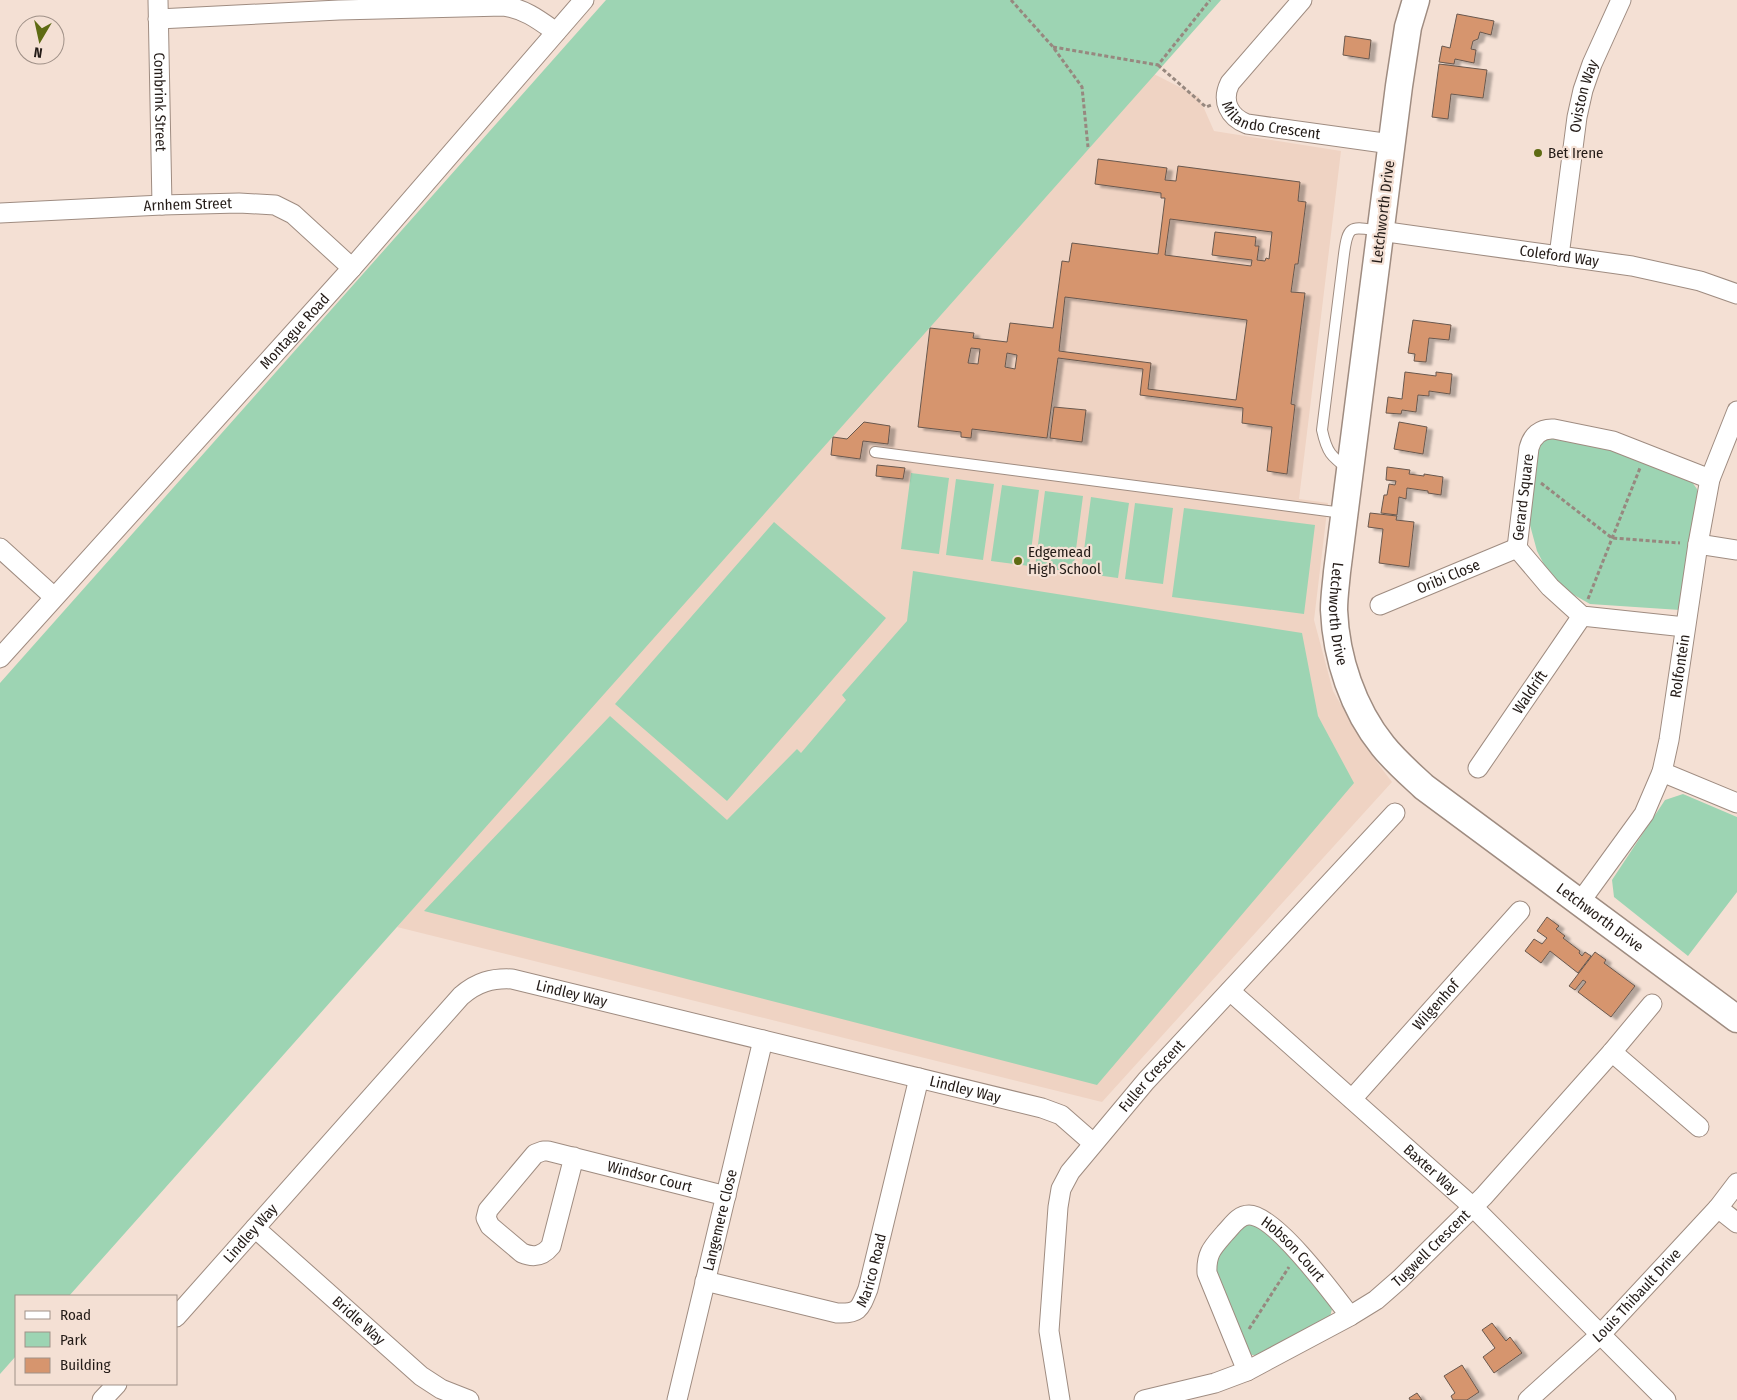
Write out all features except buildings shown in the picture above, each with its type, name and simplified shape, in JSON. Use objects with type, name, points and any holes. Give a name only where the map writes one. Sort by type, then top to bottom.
[{"type":"street","name":"Combrink Street","points":[[158,0],[162,205]]},
{"type":"street","name":"Montague Road","points":[[0,658],[352,268],[584,0]]},
{"type":"street","name":"Milando Crescent","points":[[1302,0],[1230,83],[1226,100],[1232,114],[1236,119],[1247,124],[1391,144]]},
{"type":"street","name":"Letchworth Drive","points":[[1416,0],[1408,27],[1391,144],[1334,598],[1336,632],[1341,658],[1350,686],[1370,726],[1390,754],[1424,787],[1737,1019]]},
{"type":"street","name":"Oviston Way","points":[[1559,256],[1582,90],[1621,0]]},
{"type":"street","points":[[158,19],[339,5],[504,6],[518,8],[534,16],[556,32]]},
{"type":"street","name":"Arnhem Street","points":[[0,213],[162,205],[245,203],[275,205],[293,214],[352,268]]},
{"type":"street","name":"Coleford Way","points":[[1380,231],[1632,266],[1700,281],[1737,294]]},
{"type":"street","name":"Rolfontein","points":[[1580,902],[1644,814],[1662,772],[1669,740],[1698,544],[1710,479],[1737,411]]},
{"type":"street","name":"Gerard Square","points":[[1582,616],[1550,586],[1517,548],[1530,443],[1537,433],[1548,429],[1613,441],[1710,479]]},
{"type":"street","points":[[1698,544],[1737,550]]},
{"type":"street","points":[[0,548],[54,597]]},
{"type":"street","name":"Oribi Close","points":[[1380,605],[1517,548]]},
{"type":"street","points":[[1582,616],[1685,627]]},
{"type":"street","name":"Waldrift","points":[[1478,768],[1582,616]]},
{"type":"street","points":[[1662,772],[1737,802]]},
{"type":"street","name":"Fuller Crescent","points":[[1060,1400],[1049,1330],[1058,1207],[1061,1189],[1070,1172],[1146,1081],[1395,813]]},
{"type":"street","name":"Wilgenhof","points":[[1352,1099],[1520,911]]},
{"type":"street","name":"Lindley Way","points":[[178,1315],[461,996],[469,989],[487,980],[512,979],[1042,1108],[1061,1115],[1093,1143]]},
{"type":"street","name":"Baxter Way","points":[[1230,990],[1473,1208],[1666,1400]]},
{"type":"street","name":"Tugwell Crescent","points":[[1144,1400],[1215,1383],[1247,1371],[1376,1300],[1473,1208],[1612,1052],[1652,1004]]},
{"type":"street","name":"Langemere Close","points":[[677,1400],[763,1040]]},
{"type":"street","points":[[1612,1052],[1699,1127]]},
{"type":"street","name":"Marico Road","points":[[705,1281],[836,1313],[850,1313],[858,1310],[868,1289],[919,1078]]},
{"type":"street","name":"Windsor Court","points":[[574,1157],[551,1246],[547,1251],[535,1256],[528,1256],[522,1253],[490,1226],[486,1218],[488,1210],[535,1154],[543,1151],[574,1157],[726,1196]]},
{"type":"street","name":"Louis Thibault Drive","points":[[1528,1400],[1601,1334],[1718,1208],[1737,1183]]},
{"type":"street","points":[[1718,1208],[1737,1223]]},
{"type":"street","name":"Hobson Court","points":[[1247,1371],[1207,1273],[1210,1251],[1237,1220],[1243,1216],[1250,1215],[1261,1218],[1299,1252],[1350,1316]]},
{"type":"street","name":"Bridle Way","points":[[255,1228],[421,1376],[441,1389],[470,1400]]},
{"type":"street","points":[[102,1400],[116,1385]]},
{"type":"lane","points":[[875,452],[1344,514]]},
{"type":"path","points":[[1011,0],[1054,47],[1082,87],[1088,147]]},
{"type":"path","points":[[1158,65],[1210,0]]},
{"type":"path","points":[[1054,47],[1158,65],[1206,107],[1226,100]]},
{"type":"path","points":[[1582,616],[1645,453]]},
{"type":"path","points":[[1527,472],[1612,538],[1698,544]]},
{"type":"path","points":[[1237,1348],[1299,1252]]},
{"type":"shaded area","name":"Edgemead High School","points":[[1152,73],[1199,97],[1214,131],[1341,151],[1299,499],[1328,503],[1314,620],[1333,691],[1366,748],[1392,782],[1102,1102],[397,927],[818,443]]},
{"type":"green space","points":[[606,0],[1221,0],[70,1295],[15,1295],[15,1357],[0,1374],[0,683]]},
{"type":"green space","points":[[1552,438],[1606,449],[1692,482],[1698,494],[1680,610],[1590,604],[1567,591],[1549,574],[1537,551],[1530,525],[1530,512],[1537,452],[1542,443]]},
{"type":"green space","points":[[911,473],[949,478],[939,554],[901,549]]},
{"type":"green space","points":[[956,479],[994,484],[983,560],[946,555]]},
{"type":"green space","points":[[1002,485],[1039,490],[1029,566],[991,561]]},
{"type":"green space","points":[[1045,491],[1083,496],[1073,572],[1035,567]]},
{"type":"green space","points":[[1091,497],[1129,503],[1118,578],[1081,573]]},
{"type":"green space","points":[[1135,503],[1173,508],[1163,584],[1125,579]]},
{"type":"green space","points":[[1184,508],[1315,525],[1304,614],[1172,597]]},
{"type":"green space","points":[[774,522],[886,618],[727,801],[615,704]]},
{"type":"green space","points":[[913,571],[1302,633],[1318,716],[1354,783],[1097,1085],[424,911],[610,716],[727,820],[797,749],[801,753],[846,700],[842,695],[907,621]]},
{"type":"green space","points":[[1683,794],[1737,817],[1737,892],[1688,956],[1614,897],[1612,880],[1665,800]]},
{"type":"green space","points":[[1244,1226],[1260,1226],[1294,1256],[1331,1305],[1332,1309],[1330,1317],[1261,1355],[1252,1355],[1247,1352],[1214,1273],[1218,1253]]},
{"type":"place","name":"Bet Irene","points":[[1538,153]]},
{"type":"place","name":"Edgemead High School","points":[[1018,561]]}]
